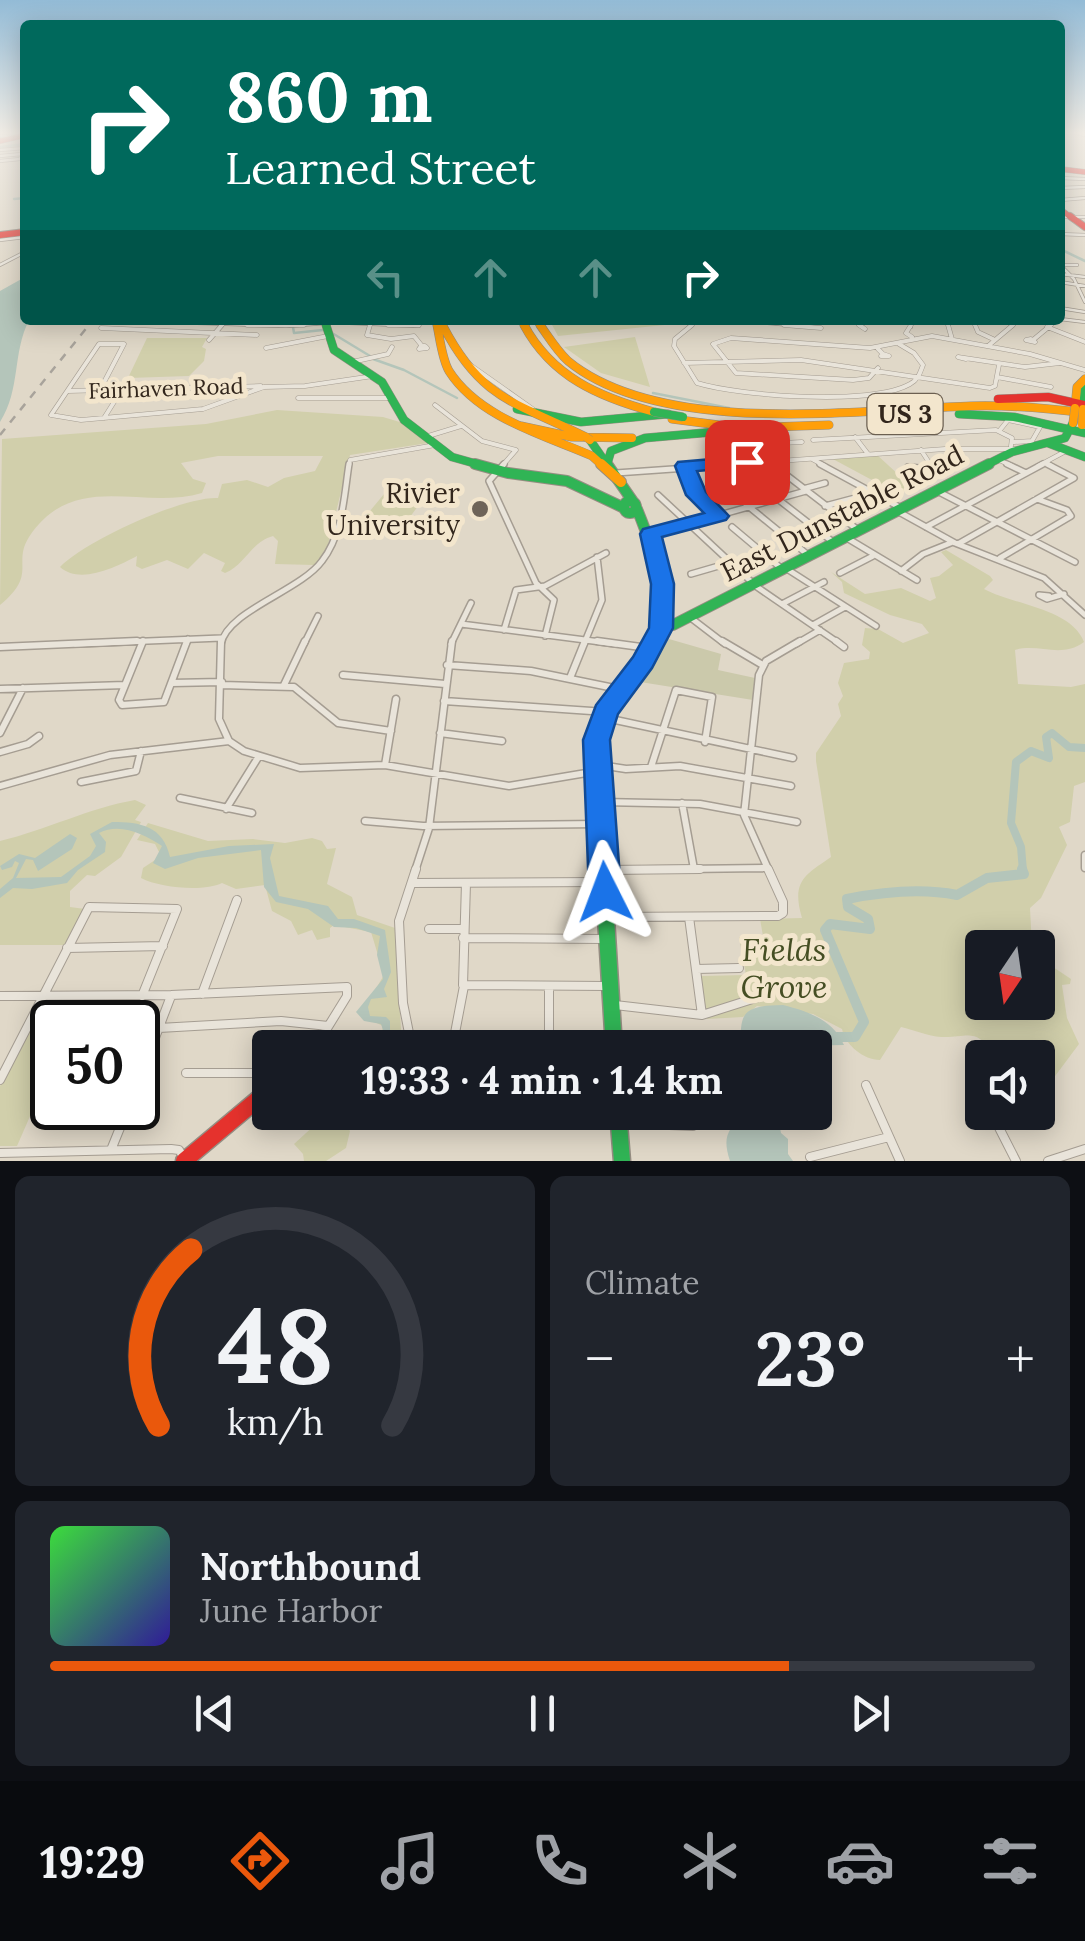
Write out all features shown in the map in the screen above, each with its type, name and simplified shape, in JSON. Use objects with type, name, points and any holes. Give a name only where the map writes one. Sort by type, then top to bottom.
[{"type":"main road","points":[[326,325],[334,350],[374,376],[404,420],[458,460],[496,471],[560,479],[624,496]]},
{"type":"main road","points":[[440,325],[448,370],[466,393],[521,426],[587,454],[651,534],[662,584],[660,625],[652,647],[604,715],[596,740],[613,1030]]},
{"type":"main road","points":[[441,325],[459,361],[517,409],[588,439],[608,461],[624,496]]},
{"type":"main road","points":[[524,325],[533,348],[550,366],[580,386],[651,412],[753,428],[847,423]]},
{"type":"main road","name":"US 3","points":[[539,325],[554,348],[584,370],[620,388],[670,403],[779,417],[980,406],[1076,413]]},
{"type":"main road","points":[[584,370],[665,399],[754,412],[830,413],[1034,396],[1076,413]]},
{"type":"main road","points":[[466,393],[470,387],[490,386]]},
{"type":"main road","points":[[517,409],[579,422],[689,412],[779,417]]},
{"type":"main road","name":"US 3","points":[[678,418],[787,424],[978,409],[1076,413]]},
{"type":"main road","points":[[521,426],[580,438],[663,436],[932,415],[1076,413]]},
{"type":"main road","points":[[932,415],[1022,419],[1059,430],[1076,413]]},
{"type":"main road","points":[[1076,413],[1085,458]]},
{"type":"main road","name":"East Dunstable Road","points":[[660,625],[684,618],[753,584],[997,459],[1076,413]]},
{"type":"main road","points":[[608,461],[610,452],[618,447],[663,436]]},
{"type":"main road","points":[[184,1161],[252,1103]]},
{"type":"main road","points":[[618,1130],[622,1161]]},
{"type":"street","points":[[1065,188],[1085,187]]},
{"type":"street","points":[[1065,265],[1078,265]]},
{"type":"street","points":[[1065,270],[1085,302]]},
{"type":"street","points":[[1065,275],[1085,277]]},
{"type":"street","points":[[1065,283],[1085,286]]},
{"type":"street","points":[[1078,292],[1085,294]]},
{"type":"street","points":[[104,325],[101,328],[257,335]]},
{"type":"street","points":[[209,340],[221,325]]},
{"type":"street","points":[[282,325],[308,325]]},
{"type":"street","points":[[370,325],[367,334],[391,338],[416,336],[422,346]]},
{"type":"street","points":[[692,325],[674,340],[702,386],[742,393],[855,396],[898,389],[920,375]]},
{"type":"street","points":[[821,325],[828,339]]},
{"type":"street","points":[[859,325],[865,330]]},
{"type":"street","points":[[912,325],[906,333],[912,338]]},
{"type":"street","points":[[948,325],[952,339]]},
{"type":"street","points":[[976,325],[980,333],[992,339]]},
{"type":"street","points":[[988,346],[1012,325]]},
{"type":"street","points":[[1033,340],[1050,325]]},
{"type":"street","points":[[1047,327],[1085,340]]},
{"type":"street","points":[[266,348],[328,336]]},
{"type":"street","points":[[878,368],[871,377],[856,380],[738,374],[730,371],[713,344],[721,338],[828,339],[876,348],[912,338],[952,339],[1085,370]]},
{"type":"street","points":[[100,390],[125,346],[102,342],[52,414],[55,418],[78,420],[216,407],[264,387]]},
{"type":"street","points":[[898,344],[921,360],[920,375]]},
{"type":"street","points":[[350,362],[388,354],[392,347]]},
{"type":"street","points":[[876,348],[883,354]]},
{"type":"street","points":[[684,362],[803,358],[990,388],[995,386],[999,366]]},
{"type":"street","points":[[966,359],[999,366],[1052,367],[1060,363]]},
{"type":"street","points":[[466,362],[490,386],[542,413]]},
{"type":"street","name":"Fairhaven Road","points":[[68,392],[247,384],[305,386],[374,376]]},
{"type":"street","points":[[997,377],[1052,388]]},
{"type":"street","points":[[104,418],[121,390]]},
{"type":"street","points":[[298,398],[392,398]]},
{"type":"street","points":[[435,405],[485,442],[516,450],[489,479],[540,588],[554,602],[545,636]]},
{"type":"street","points":[[926,527],[1046,463],[1076,413]]},
{"type":"street","points":[[624,496],[685,466],[1021,445],[1039,427],[1008,420],[1000,430]]},
{"type":"street","points":[[229,741],[219,719],[222,638],[243,615],[309,573],[325,558],[352,459],[430,441],[462,426]]},
{"type":"street","points":[[813,440],[1000,430],[1021,445]]},
{"type":"street","points":[[855,437],[868,454]]},
{"type":"street","points":[[742,438],[747,462]]},
{"type":"street","points":[[711,440],[715,465]]},
{"type":"street","points":[[744,445],[802,442]]},
{"type":"street","points":[[919,468],[930,463],[920,450]]},
{"type":"street","points":[[811,458],[956,543],[1044,578],[1085,614]]},
{"type":"street","points":[[997,459],[1026,474]]},
{"type":"street","points":[[770,461],[858,530]]},
{"type":"street","points":[[901,570],[923,554],[998,522],[1074,477],[1046,463]]},
{"type":"street","points":[[685,466],[696,495],[719,516]]},
{"type":"street","points":[[782,474],[761,483],[839,540],[917,580]]},
{"type":"street","points":[[724,480],[731,492],[808,555]]},
{"type":"street","points":[[651,534],[825,484]]},
{"type":"street","points":[[936,490],[1076,562]]},
{"type":"street","points":[[825,506],[874,493]]},
{"type":"street","points":[[658,495],[753,584],[844,647]]},
{"type":"street","points":[[998,559],[1070,513],[1037,499]]},
{"type":"street","points":[[732,527],[783,568],[876,626]]},
{"type":"street","points":[[504,630],[516,590],[540,588],[606,552]]},
{"type":"street","points":[[840,573],[874,555]]},
{"type":"street","points":[[570,678],[602,597],[597,558]]},
{"type":"street","points":[[691,574],[729,563]]},
{"type":"street","points":[[782,604],[824,582]]},
{"type":"street","points":[[1049,596],[1064,594]]},
{"type":"street","points":[[408,1030],[399,932],[430,826],[447,665],[471,603]]},
{"type":"street","points":[[606,917],[784,913],[744,812],[762,664],[845,606]]},
{"type":"street","points":[[284,685],[318,616]]},
{"type":"street","points":[[684,618],[734,651],[762,664]]},
{"type":"street","points":[[460,624],[652,647]]},
{"type":"street","points":[[0,647],[222,638]]},
{"type":"street","points":[[143,641],[120,704],[161,704],[188,640]]},
{"type":"street","points":[[447,665],[530,671],[622,690]]},
{"type":"street","points":[[342,674],[445,684]]},
{"type":"street","points":[[172,683],[284,685],[304,693],[338,723],[390,730]]},
{"type":"street","points":[[0,689],[125,685]]},
{"type":"street","points":[[0,732],[22,688]]},
{"type":"street","points":[[651,767],[676,690],[712,696],[705,742]]},
{"type":"street","points":[[385,764],[396,699]]},
{"type":"street","points":[[444,701],[604,715],[660,732],[793,758]]},
{"type":"street","points":[[440,732],[502,741]]},
{"type":"street","points":[[0,752],[28,744],[38,736]]},
{"type":"street","points":[[0,786],[99,758],[229,741],[259,756],[314,769],[385,764],[514,786],[597,768],[682,766],[791,786]]},
{"type":"street","points":[[82,782],[136,772],[141,751]]},
{"type":"street","points":[[226,809],[259,756]]},
{"type":"street","points":[[180,798],[252,813]]},
{"type":"street","points":[[600,802],[682,803],[798,822]]},
{"type":"street","points":[[682,803],[694,869]]},
{"type":"street","points":[[364,821],[430,826],[601,824]]},
{"type":"street","points":[[1085,855],[1085,868]]},
{"type":"street","points":[[412,883],[767,868]]},
{"type":"street","points":[[456,1030],[463,985],[466,883]]},
{"type":"street","points":[[202,994],[238,900]]},
{"type":"street","points":[[0,1080],[89,908],[177,909],[142,996]]},
{"type":"street","points":[[689,917],[702,1015]]},
{"type":"street","points":[[428,929],[608,938]]},
{"type":"street","points":[[67,948],[163,946]]},
{"type":"street","points":[[696,969],[739,968]]},
{"type":"street","points":[[463,985],[610,986]]},
{"type":"street","points":[[549,986],[549,1030]]},
{"type":"street","points":[[0,996],[142,996],[347,987],[347,996],[326,1030]]},
{"type":"street","points":[[160,1025],[171,995]]},
{"type":"street","points":[[612,1005],[702,1015],[762,996]]},
{"type":"street","points":[[160,1028],[282,1020],[328,1026]]},
{"type":"street","points":[[186,1074],[252,1072]]},
{"type":"street","points":[[866,1085],[900,1161]]},
{"type":"street","points":[[111,1150],[119,1130]]},
{"type":"street","points":[[1001,1130],[1016,1161]]},
{"type":"street","points":[[810,1157],[889,1137]]},
{"type":"street","points":[[0,1153],[33,1156],[176,1149],[184,1161]]},
{"type":"street","points":[[1048,1161],[1085,1149]]},
{"type":"green space","points":[[552,325],[664,325],[558,336]]},
{"type":"green space","points":[[635,337],[650,387],[601,373],[564,347]]},
{"type":"green space","points":[[147,338],[207,338],[202,347],[206,349],[204,361],[189,376],[128,378]]},
{"type":"green space","points":[[277,410],[383,417],[403,423],[428,443],[350,455],[327,549],[314,565],[275,564],[278,541],[273,536],[259,543],[225,573],[221,571],[225,563],[204,553],[188,569],[167,560],[142,569],[136,566],[137,556],[88,574],[60,567],[90,545],[135,522],[182,504],[218,498],[222,484],[247,480],[268,487],[284,478],[315,471],[323,456],[218,456],[181,463],[193,479],[206,483],[202,493],[87,498],[66,504],[47,516],[24,546],[18,585],[0,605],[2,439],[206,424]]},
{"type":"green space","points":[[876,454],[912,487],[898,494],[831,458]]},
{"type":"green space","points":[[389,488],[427,494],[404,525],[365,517]]},
{"type":"green space","name":"Fields Grove","points":[[946,550],[990,576],[993,580],[984,589],[1054,615],[1077,631],[1084,642],[1067,649],[1015,650],[1018,684],[1085,684],[1085,782],[1074,786],[1070,822],[1059,827],[1067,845],[1041,898],[1030,908],[1031,930],[965,930],[965,1020],[1055,1020],[1055,968],[1071,979],[1070,984],[1062,985],[1067,1018],[1079,1044],[1055,1076],[1055,1040],[981,1040],[971,1036],[936,1036],[901,1027],[880,1060],[862,1054],[847,1041],[842,1029],[813,1014],[757,1006],[743,1017],[707,1019],[701,976],[746,975],[739,937],[763,936],[760,919],[802,918],[799,887],[831,857],[816,753],[841,716],[838,704],[843,696],[838,683],[844,663],[869,659],[870,652],[862,645],[865,628],[878,629],[903,643],[929,633],[922,624],[890,615],[844,593],[842,582],[831,572],[865,594],[901,588],[930,601],[936,598],[930,578],[953,565],[941,552]]},
{"type":"green space","points":[[135,800],[146,805],[135,820],[141,822],[121,857],[95,876],[87,875],[70,891],[70,907],[85,909],[65,945],[0,945],[0,841]]},
{"type":"green space","points":[[148,823],[208,841],[253,839],[285,843],[312,838],[322,841],[327,849],[336,848],[327,884],[352,897],[357,915],[395,928],[401,1030],[382,1030],[383,1026],[360,1015],[384,975],[371,932],[334,925],[330,937],[317,940],[312,930],[298,935],[291,921],[272,911],[265,885],[236,889],[222,883],[182,888],[141,878],[143,868],[161,856],[155,844],[137,840]]},
{"type":"green space","points":[[30,1028],[30,1116],[17,1146],[0,1146],[0,1086]]},
{"type":"green space","points":[[309,1130],[350,1131],[346,1148],[326,1161],[304,1161],[294,1144]]},
{"type":"shaded area","points":[[20,280],[20,325],[27,325],[11,397],[0,422],[0,291]]},
{"type":"shaded area","points":[[662,637],[721,654],[718,670],[755,678],[753,700],[634,681]]},
{"type":"shaded area","points":[[112,822],[132,823],[156,832],[170,857],[229,846],[274,844],[270,858],[279,896],[328,906],[338,919],[354,919],[385,930],[391,972],[384,989],[387,997],[371,999],[368,1007],[370,1016],[390,1021],[390,1030],[364,1021],[356,1012],[383,979],[377,955],[380,936],[356,928],[334,927],[308,909],[276,902],[264,887],[261,850],[198,858],[165,869],[153,863],[162,846],[132,831],[107,830],[99,833],[106,842],[105,852],[78,870],[67,883],[13,888],[0,898],[0,889],[13,878],[19,863],[15,861],[12,867],[2,870],[0,866],[19,854],[35,858],[70,834],[77,838],[72,849],[38,871],[33,860],[26,859],[16,878],[61,877],[90,856],[96,846],[90,834]]},
{"type":"shaded area","points":[[783,1005],[820,1018],[834,1029],[844,1045],[832,1045],[832,1030],[742,1030],[747,1012]]},
{"type":"shaded area","points":[[730,1130],[780,1130],[788,1139],[788,1154],[793,1161],[730,1161]]},
{"type":"waterway","points":[[14,199],[20,198]]},
{"type":"waterway","points":[[1065,251],[1085,261]]},
{"type":"waterway","points":[[293,327],[294,333],[323,330]]},
{"type":"waterway","points":[[332,333],[370,356]]},
{"type":"waterway","points":[[373,359],[404,370],[457,398]]},
{"type":"waterway","points":[[653,393],[729,408]]},
{"type":"waterway","points":[[1023,871],[1021,847],[1011,823],[1016,762],[1031,751],[1049,758],[1046,737],[1052,733],[1069,747],[1085,748]]},
{"type":"waterway","points":[[837,1037],[855,1037],[864,1022],[825,930],[830,924],[870,929],[868,919],[848,907],[847,899],[902,892],[957,895],[987,878],[1024,874],[1022,869]]},
{"type":"railway","points":[[0,435],[89,325]]},
{"type":"traffic: fast","points":[[326,325],[334,350],[382,382],[404,420],[452,457],[508,473],[567,481],[622,507]]},
{"type":"traffic: fast","points":[[1083,409],[1085,387]]},
{"type":"traffic: fast","points":[[517,409],[581,422],[668,414]]},
{"type":"traffic: fast","points":[[654,412],[683,417]]},
{"type":"traffic: fast","points":[[959,414],[1014,417],[1085,433]]},
{"type":"traffic: fast","points":[[658,626],[673,625],[1012,452],[1065,438],[1073,423]]},
{"type":"traffic: fast","points":[[608,461],[611,451],[645,438],[714,432]]},
{"type":"traffic: fast","points":[[590,440],[634,503]]},
{"type":"traffic: fast","points":[[1048,443],[1085,457]]},
{"type":"traffic: fast","points":[[630,501],[636,507],[630,513],[624,507],[630,501]]},
{"type":"traffic: fast","points":[[613,1030],[596,746],[609,709],[645,655],[660,614],[659,575],[637,509]]},
{"type":"traffic: fast","points":[[619,1130],[622,1161]]},
{"type":"traffic: slow","points":[[437,325],[447,368],[469,396],[502,417],[592,456],[621,482]]},
{"type":"traffic: slow","points":[[525,325],[545,357],[576,382],[654,412]]},
{"type":"traffic: slow","points":[[540,325],[567,360],[613,387],[670,403],[734,411],[800,413],[985,406],[1085,413]]},
{"type":"traffic: slow","points":[[443,326],[457,353],[486,388],[586,437]]},
{"type":"traffic: slow","points":[[1075,408],[1077,387],[1085,379]]},
{"type":"traffic: slow","points":[[1073,423],[1075,408]]},
{"type":"traffic: slow","points":[[1082,425],[1083,409]]},
{"type":"traffic: slow","points":[[672,419],[742,428],[829,425]]},
{"type":"traffic: slow","points":[[521,426],[572,437],[632,438]]},
{"type":"traffic: slow","points":[[586,437],[590,440]]},
{"type":"traffic: jam","points":[[1065,213],[1085,227]]},
{"type":"traffic: jam","points":[[0,235],[20,233]]},
{"type":"traffic: jam","points":[[998,399],[1048,397],[1084,405]]},
{"type":"traffic: jam","points":[[184,1161],[252,1104]]},
{"type":"place","name":"Rivier University","points":[[480,509]]},
{"type":"route","points":[[605,892],[596,740],[606,712],[643,662],[661,628],[662,584],[651,534],[719,516],[696,495],[685,466],[747,462]]}]
